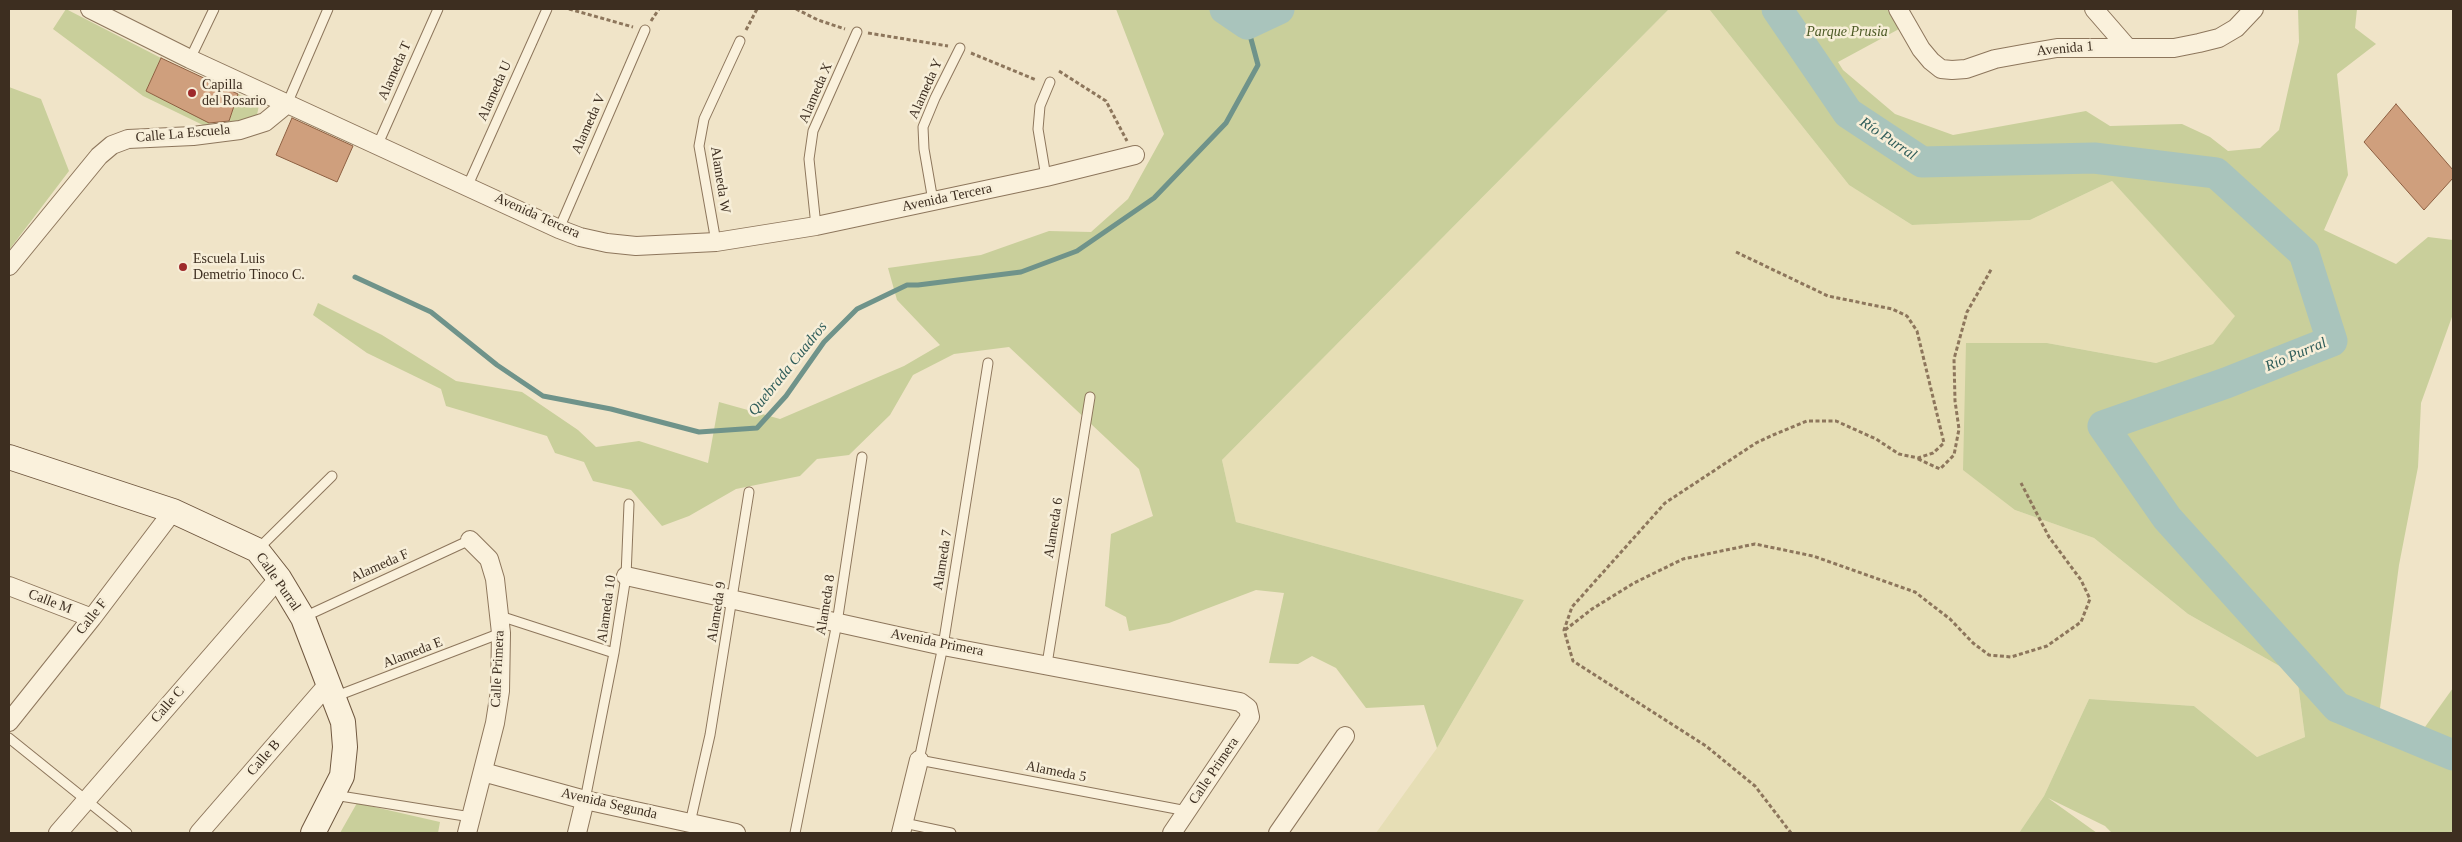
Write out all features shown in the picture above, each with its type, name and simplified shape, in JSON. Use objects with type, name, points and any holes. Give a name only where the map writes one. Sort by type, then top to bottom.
[{"type":"street","name":"Avenida 1","points":[[1898,9],[1921,49],[1931,62],[1946,70],[1966,69],[1995,60],[2057,48],[2174,48],[2219,38],[2236,28],[2254,9]]},
{"type":"street","points":[[2094,9],[2127,47]]},
{"type":"street","name":"Avenida Tercera","points":[[95,10],[190,60],[468,185],[559,229],[580,237],[607,243],[636,246],[716,242],[816,226],[1046,177],[1135,155]]},
{"type":"street","name":"Calle La Escuela","points":[[9,266],[99,156],[112,145],[128,139],[193,136],[240,130],[265,122],[287,104]]},
{"type":"street","name":"Calle Purral","points":[[9,457],[173,511],[257,550],[279,578],[303,618],[343,722],[345,747],[342,776],[313,833]]},
{"type":"street","name":"Calle F","points":[[9,722],[92,618],[173,511]]},
{"type":"street","name":"Calle Primera","points":[[469,825],[483,772],[500,691],[500,625],[495,579],[489,559],[470,540]]},
{"type":"street","name":"Avenida Primera","points":[[626,576],[943,646],[1240,702],[1248,708]]},
{"type":"street","name":"Calle C","points":[[58,833],[279,578]]},
{"type":"street","name":"Calle M","points":[[9,586],[92,618]]},
{"type":"street","name":"Calle B","points":[[199,833],[332,690]]},
{"type":"street","name":"Calle Primera","points":[[1172,833],[1250,717],[1248,708]]},
{"type":"street","points":[[1278,833],[1345,736]]},
{"type":"street","points":[[902,828],[920,760]]},
{"type":"street","name":"Avenida Segunda","points":[[483,772],[689,828],[736,833]]},
{"type":"street","points":[[577,833],[585,800]]},
{"type":"lane","points":[[190,60],[214,9]]},
{"type":"lane","points":[[287,104],[328,9]]},
{"type":"lane","name":"Alameda T","points":[[378,144],[438,9]]},
{"type":"lane","name":"Alameda U","points":[[468,185],[547,9]]},
{"type":"lane","name":"Alameda V","points":[[559,229],[645,30]]},
{"type":"lane","name":"Alameda X","points":[[816,226],[809,159],[813,131],[857,32]]},
{"type":"lane","name":"Alameda W","points":[[716,242],[699,146],[704,119],[740,41]]},
{"type":"lane","name":"Alameda Y","points":[[933,201],[924,149],[924,127],[935,98],[960,48]]},
{"type":"lane","points":[[1046,177],[1038,129],[1040,106],[1050,82]]},
{"type":"lane","name":"Alameda 7","points":[[920,760],[943,646],[988,363]]},
{"type":"lane","name":"Alameda 6","points":[[1046,664],[1090,397]]},
{"type":"lane","name":"Alameda 8","points":[[795,833],[838,622],[862,458]]},
{"type":"lane","points":[[257,550],[332,476]]},
{"type":"lane","name":"Alameda 9","points":[[689,828],[710,735],[749,492]]},
{"type":"lane","name":"Alameda 10","points":[[585,800],[614,653],[626,576],[629,504]]},
{"type":"lane","name":"Alameda F","points":[[303,618],[470,540]]},
{"type":"lane","points":[[500,625],[614,653]]},
{"type":"lane","name":"Alameda E","points":[[332,690],[500,625]]},
{"type":"lane","points":[[9,738],[127,833]]},
{"type":"lane","name":"Alameda 5","points":[[920,760],[1188,811]]},
{"type":"lane","points":[[334,795],[469,825]]},
{"type":"lane","points":[[902,828],[951,833]]},
{"type":"path","points":[[569,9],[645,30],[659,9]]},
{"type":"path","points":[[740,41],[757,9]]},
{"type":"path","points":[[796,9],[818,20],[857,32],[884,34],[960,48],[1030,80],[1050,82],[1056,70],[1106,101],[1135,155]]},
{"type":"path","points":[[1736,252],[1828,296],[1892,310],[1907,316],[1917,331],[1944,443],[1933,453],[1918,458]]},
{"type":"path","points":[[1791,833],[1755,786],[1706,746],[1574,661],[1564,630],[1572,607],[1665,503],[1756,443],[1807,421],[1836,421],[1876,439],[1899,454],[1918,458],[1940,469],[1954,455],[1959,429],[1955,400],[1954,359],[1967,312],[1992,268]]},
{"type":"path","points":[[1564,630],[1634,582],[1683,559],[1755,544],[1813,556],[1915,592],[1950,618],[1973,643],[1989,655],[2011,657],[2047,646],[2081,622],[2090,599],[2081,580],[2049,537],[2021,483]]},
{"type":"shaded area","points":[[1669,9],[1709,9],[1849,185],[1912,225],[2030,220],[2112,181],[2236,316],[2213,344],[2156,363],[2047,343],[2015,510],[2094,538],[2188,614],[2297,676],[2305,737],[2257,757],[2194,706],[2089,699],[2044,796],[2019,833],[1376,833],[1437,748],[1524,600],[1236,522],[1222,460]]},
{"type":"green space","points":[[66,9],[161,58],[146,91],[210,122],[207,127],[143,96],[53,29]]},
{"type":"green space","points":[[1116,9],[1669,9],[1222,460],[1236,522],[1524,600],[1437,748],[1424,705],[1366,708],[1336,668],[1312,656],[1298,664],[1269,663],[1284,593],[1256,590],[1169,623],[1129,631],[1126,617],[1105,606],[1111,534],[1153,516],[1139,469],[1009,347],[954,354],[913,375],[890,415],[849,455],[817,459],[800,476],[736,489],[689,516],[662,526],[631,490],[593,481],[584,462],[555,453],[547,436],[446,406],[441,389],[367,353],[313,315],[318,303],[382,335],[456,381],[522,392],[578,430],[596,447],[639,441],[708,463],[719,402],[780,419],[904,366],[940,345],[897,300],[888,268],[981,255],[1049,231],[1091,232],[1128,199],[1164,134]]},
{"type":"green space","name":"Parque Prusia","points":[[1709,9],[1887,9],[1899,29],[1838,62],[1843,70],[1895,114],[1953,135],[2086,111],[2110,126],[2182,124],[2210,137],[2228,151],[2260,148],[2279,130],[2299,42],[2298,9],[2357,9],[2355,28],[2376,44],[2337,74],[2348,175],[2324,230],[2396,264],[2428,237],[2453,240],[2453,314],[2421,403],[2418,467],[2399,565],[2380,708],[2369,736],[2407,752],[2453,688],[2453,833],[2112,833],[2105,826],[2048,798],[2097,833],[2019,833],[2044,796],[2089,699],[2194,706],[2257,757],[2305,737],[2297,676],[2188,614],[2094,538],[2015,510],[1963,470],[1966,343],[2047,343],[2156,363],[2213,344],[2235,316],[2112,181],[2030,220],[1912,225],[1849,185]]},
{"type":"green space","points":[[9,87],[41,99],[69,171],[9,250]]},
{"type":"green space","points":[[238,94],[255,100],[259,105],[257,115],[253,120],[227,126]]},
{"type":"green space","points":[[357,803],[440,822],[438,833],[340,833]]},
{"type":"building","name":"Capilla del Rosario","points":[[161,58],[238,94],[229,121],[209,123],[146,91]]},
{"type":"building","points":[[2396,104],[2453,170],[2453,178],[2424,210],[2364,142]]},
{"type":"building","points":[[292,118],[353,146],[337,182],[276,155]]},
{"type":"waterway","name":"Río Purral","points":[[1225,9],[1247,24],[1279,9]]},
{"type":"waterway","name":"Río Purral","points":[[1777,9],[1848,113],[1922,162],[2094,158],[2216,173],[2304,253],[2332,341],[2226,383],[2103,426],[2167,518],[2337,707],[2453,755]]},
{"type":"waterway","name":"Quebrada Cuadros","points":[[355,277],[431,312],[497,365],[543,396],[611,409],[699,432],[757,428],[786,396],[824,342],[857,309],[907,285],[1021,272],[1077,251],[1154,198],[1226,123],[1258,65],[1247,24]]},
{"type":"place","name":"Capilla del Rosario","points":[[192,93]]},
{"type":"place","name":"Escuela Luis Demetrio Tinoco C.","points":[[183,267]]}]
